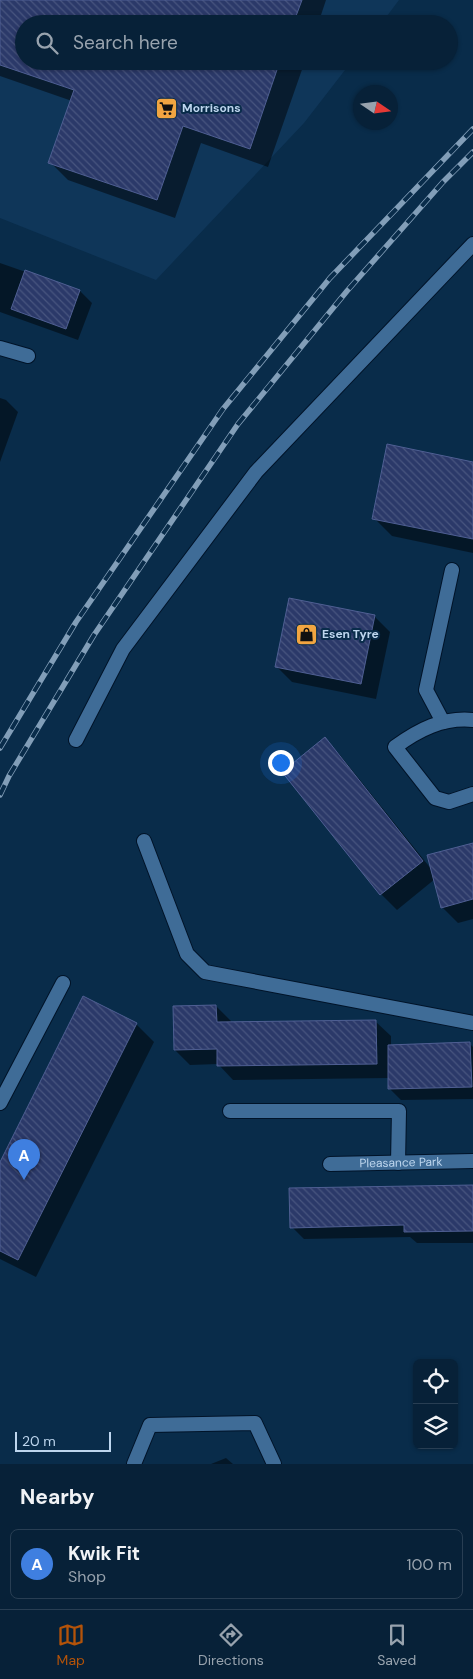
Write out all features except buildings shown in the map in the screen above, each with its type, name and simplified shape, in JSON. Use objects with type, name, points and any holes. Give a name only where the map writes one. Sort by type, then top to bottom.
[{"type":"street","points":[[76,740],[123,649],[256,472],[473,244]]},
{"type":"street","points":[[0,348],[28,356]]},
{"type":"street","points":[[443,722],[426,690],[452,570]]},
{"type":"street","points":[[473,720],[464,719],[443,722],[416,732],[395,747],[435,798],[449,802],[473,794]]},
{"type":"street","points":[[144,841],[187,954],[205,972],[473,1023]]},
{"type":"street","points":[[0,1102],[63,984]]},
{"type":"street","points":[[230,1111],[399,1111],[398,1163]]},
{"type":"street","name":"Pleasance Park","points":[[330,1164],[473,1161]]},
{"type":"street","points":[[134,1464],[150,1426],[255,1423],[274,1464]]},
{"type":"shaded area","points":[[0,0],[399,0],[388,15],[15,15],[15,70],[345,70],[304,123],[156,280],[0,218]]},
{"type":"railway","points":[[0,748],[76,622],[223,409],[330,278],[473,129]]},
{"type":"railway","points":[[0,795],[9,776],[94,635],[238,424],[347,291],[443,182],[473,152]]},
{"type":"place","name":"Morrisons","points":[[166,108]]},
{"type":"place","name":"Esen Tyre","points":[[306,634]]},
{"type":"place","name":"Kwik Fit","points":[[24,1180]]}]
